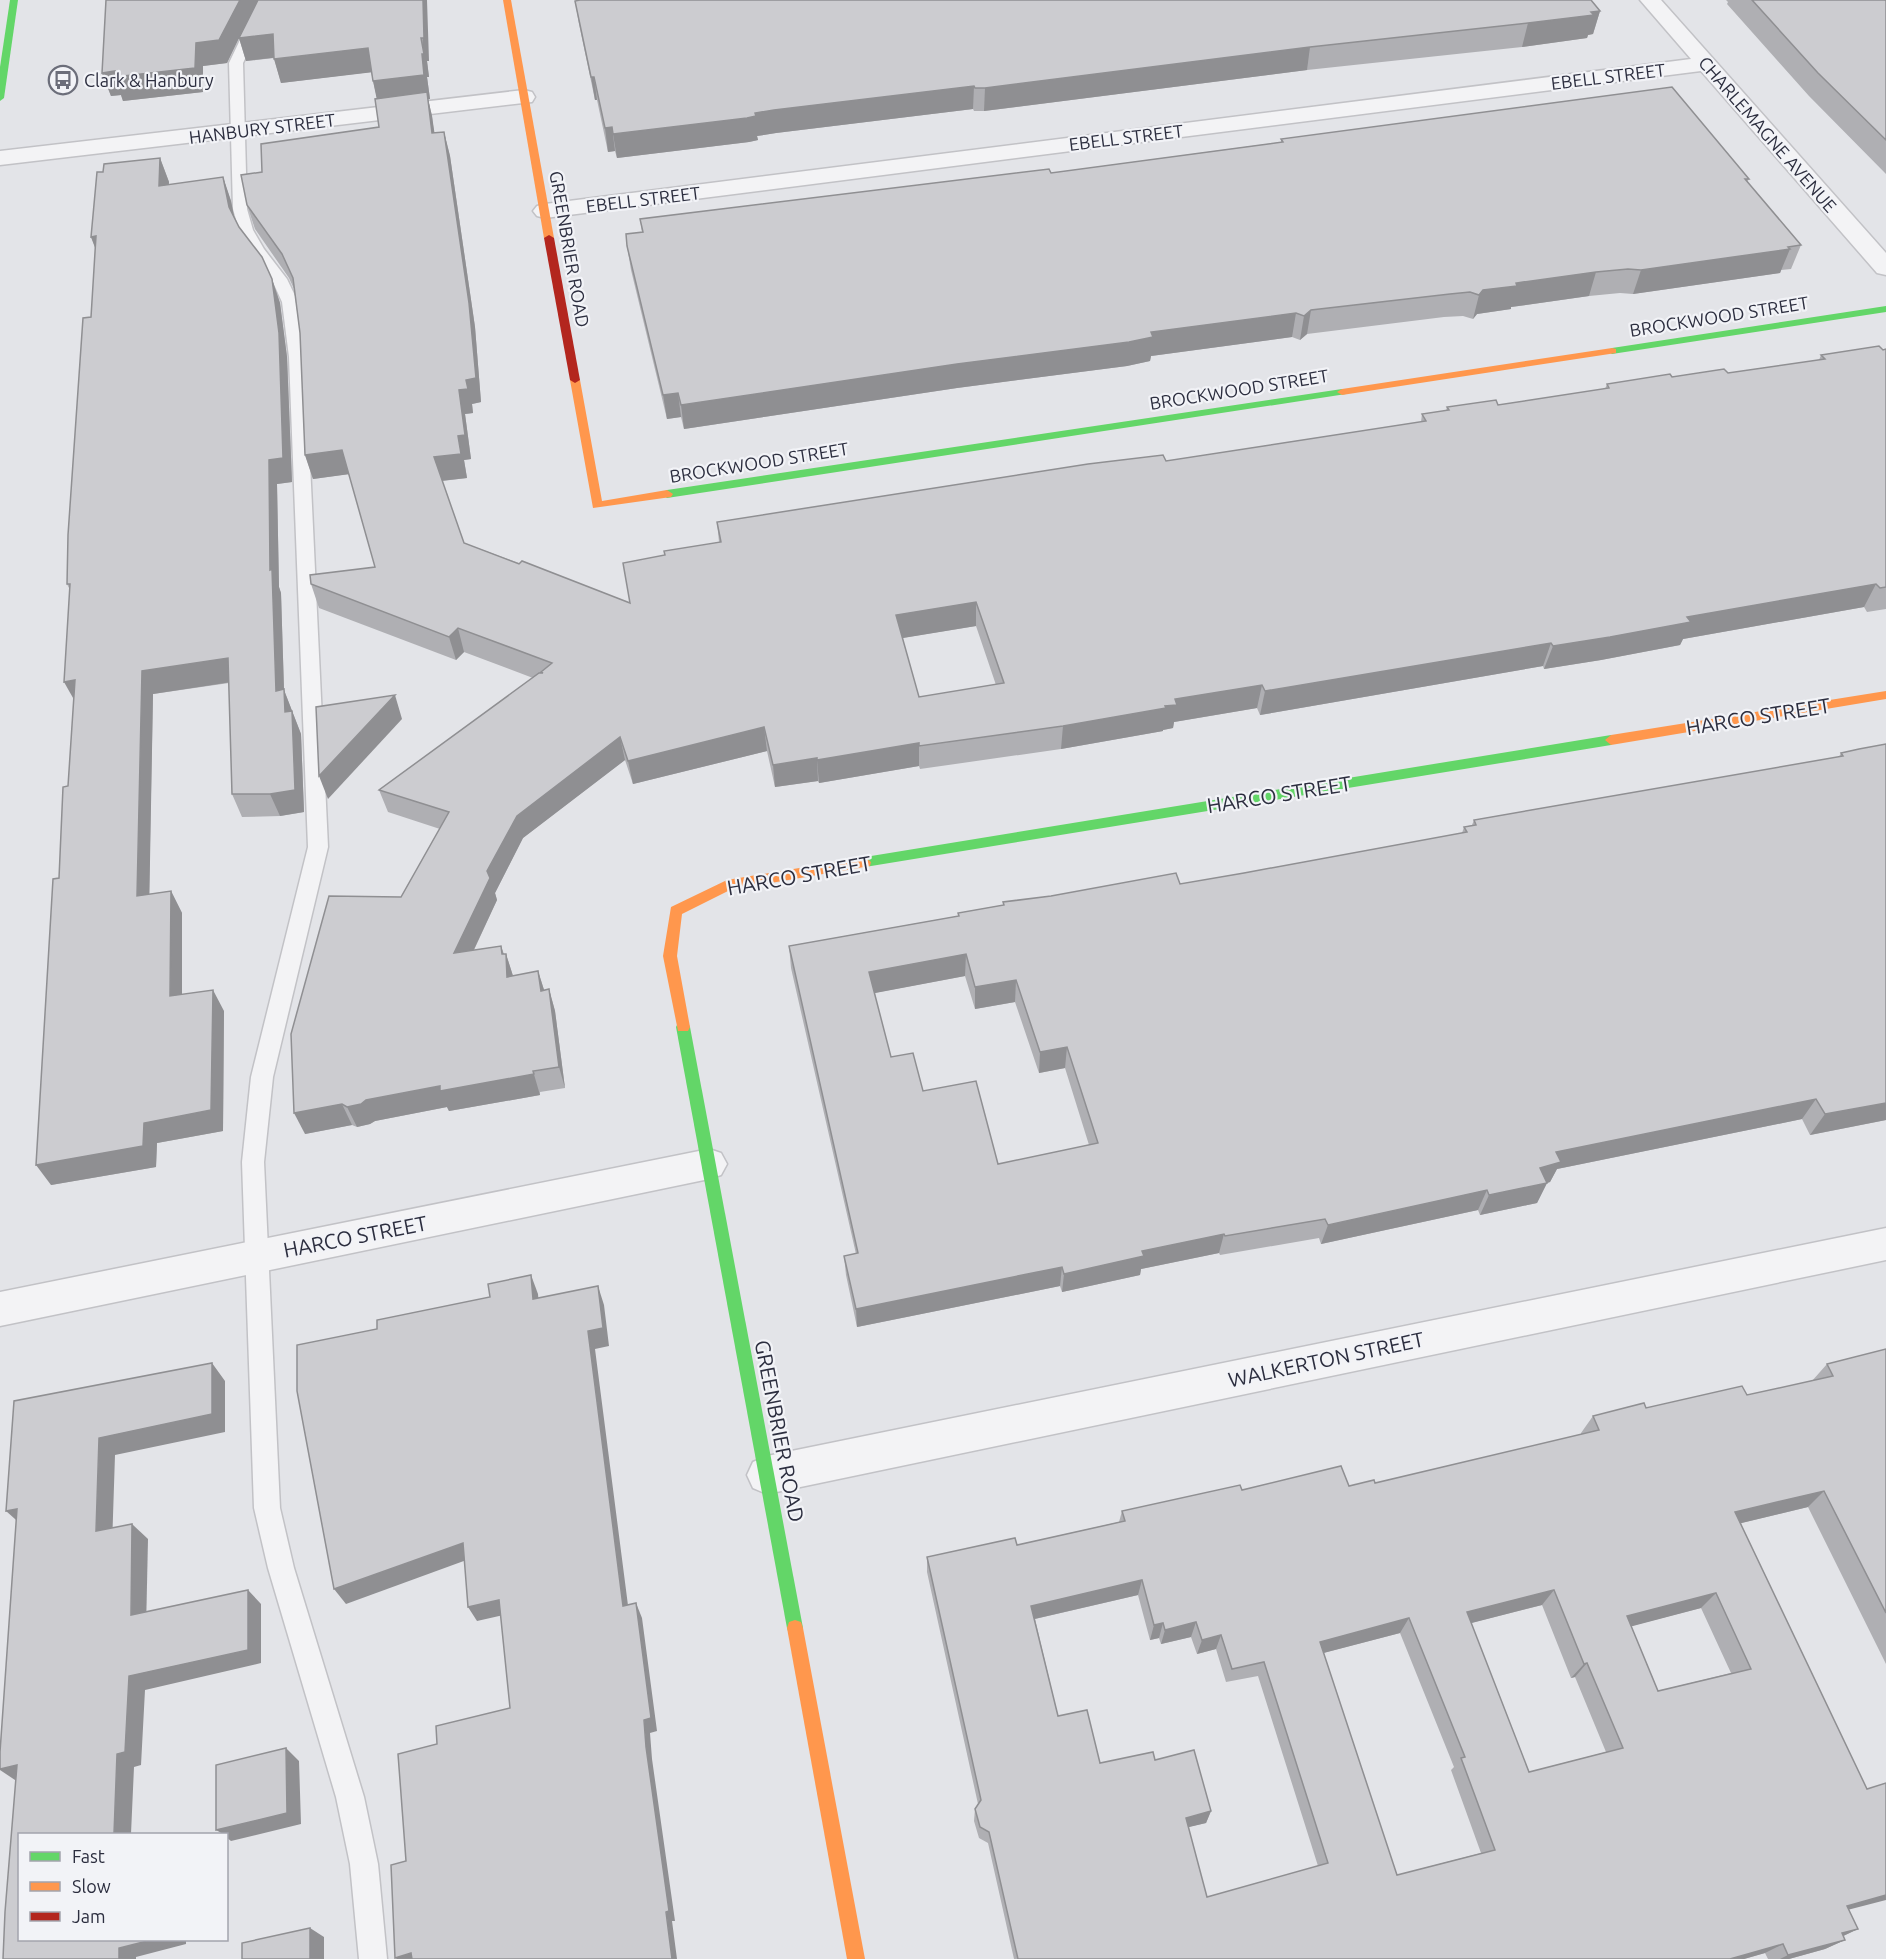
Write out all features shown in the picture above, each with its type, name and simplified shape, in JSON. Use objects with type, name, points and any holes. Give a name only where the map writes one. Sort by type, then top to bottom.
[{"type":"street","points":[[0,98],[14,0]]},
{"type":"street","name":"GREENBRIER ROAD","points":[[507,0],[597,505]]},
{"type":"street","name":"CHARLEMAGNE AVENUE","points":[[1650,0],[1886,268]]},
{"type":"street","name":"EBELL STREET","points":[[545,211],[1706,64]]},
{"type":"street","name":"HANBURY STREET","points":[[0,158],[524,97]]},
{"type":"street","name":"BROCKWOOD STREET","points":[[597,505],[1886,309]]},
{"type":"street","name":"HARCO STREET","points":[[676,910],[727,885],[1886,695]]},
{"type":"street","name":"GREENBRIER ROAD","points":[[676,910],[670,956],[856,1959]]},
{"type":"street","name":"HARCO STREET","points":[[0,1309],[709,1164]]},
{"type":"street","name":"WALKERTON STREET","points":[[767,1475],[1886,1244]]},
{"type":"lane","points":[[266,0],[236,63],[236,131],[240,209],[246,230],[257,250],[279,279],[290,302],[294,324],[318,848],[262,1077],[253,1162],[267,1508],[281,1568],[350,1797],[364,1864],[373,1959]]},
{"type":"building","points":[[106,0],[240,0],[219,40],[196,43],[195,68],[114,77],[115,71],[102,73]]},
{"type":"building","points":[[258,0],[423,0],[424,38],[421,38],[424,75],[373,81],[368,48],[274,59],[273,34],[239,38]]},
{"type":"building","points":[[1591,0],[1600,11],[1591,12],[1594,15],[1528,23],[1310,47],[985,88],[974,86],[774,110],[755,113],[756,116],[747,118],[613,134],[612,127],[605,128],[594,77],[591,77],[575,1]]},
{"type":"building","points":[[1752,0],[1886,1],[1886,140],[1818,73]]},
{"type":"building","points":[[1672,87],[1801,245],[1788,247],[1790,249],[1641,270],[1596,272],[1516,283],[1517,286],[1483,290],[1479,295],[1470,292],[1450,294],[1311,310],[1304,316],[1296,313],[1151,332],[1153,337],[1129,342],[957,364],[681,405],[678,393],[663,395],[627,246],[626,234],[643,232],[640,219],[1049,169],[1051,173],[1283,142],[1281,139]]},
{"type":"building","points":[[427,92],[432,133],[444,132],[469,303],[476,378],[466,380],[468,389],[459,390],[465,435],[458,436],[461,454],[434,457],[464,543],[519,564],[522,561],[630,603],[623,563],[665,555],[664,551],[721,542],[717,522],[1088,464],[1163,455],[1166,461],[1426,421],[1422,414],[1449,410],[1447,407],[1496,400],[1498,405],[1609,388],[1607,384],[1670,374],[1672,377],[1724,369],[1728,373],[1825,359],[1821,355],[1879,346],[1883,350],[1886,349],[1886,587],[1880,588],[1876,584],[1687,617],[1691,622],[1553,646],[1551,643],[1265,691],[1262,685],[1175,699],[1177,705],[1165,706],[1166,708],[1063,726],[919,746],[919,743],[817,760],[817,758],[773,765],[764,727],[628,761],[620,737],[517,816],[487,871],[490,878],[454,953],[501,946],[502,954],[506,954],[507,977],[538,971],[541,991],[549,989],[559,1067],[533,1071],[534,1074],[440,1091],[440,1086],[366,1100],[361,1104],[347,1107],[342,1104],[294,1113],[291,1034],[329,896],[401,897],[449,812],[379,790],[539,673],[543,673],[541,672],[552,663],[458,628],[449,637],[311,584],[310,575],[375,567],[342,450],[305,455],[300,333],[293,278],[282,254],[247,205],[241,175],[262,172],[261,144],[379,127],[375,99]],"holes":[[[976,602],[1004,683],[919,697],[896,615]]]},
{"type":"building","points":[[160,158],[159,186],[223,177],[229,207],[239,227],[262,257],[272,279],[279,333],[283,458],[269,460],[270,570],[272,569],[276,691],[284,689],[285,712],[292,711],[295,790],[270,794],[232,794],[228,658],[142,671],[137,896],[171,891],[170,996],[213,990],[211,1110],[144,1123],[143,1146],[36,1165],[53,879],[59,878],[63,787],[68,786],[75,680],[64,682],[70,584],[67,584],[68,535],[83,318],[91,317],[96,236],[91,237],[97,172],[103,172],[104,164]]},
{"type":"building","points":[[395,695],[319,776],[316,707]]},
{"type":"building","points":[[1886,744],[1886,1103],[1825,1114],[1816,1099],[1556,1152],[1561,1162],[1540,1168],[1547,1183],[1489,1195],[1487,1190],[1328,1225],[1325,1219],[1225,1236],[1224,1234],[1142,1251],[1144,1256],[1064,1274],[1062,1267],[856,1309],[844,1256],[858,1253],[789,946],[959,916],[958,913],[1004,905],[1003,902],[1051,896],[1176,873],[1180,884],[1467,832],[1464,827],[1476,825],[1474,820],[1843,756],[1841,753]],"holes":[[[966,954],[975,987],[1016,980],[1040,1052],[1067,1047],[1098,1143],[998,1164],[976,1081],[923,1091],[913,1053],[891,1057],[869,972]]]},
{"type":"building","points":[[531,1275],[533,1299],[598,1286],[603,1328],[588,1331],[623,1606],[636,1603],[651,1718],[644,1720],[646,1747],[669,1911],[666,1912],[672,1959],[412,1959],[411,1953],[395,1958],[391,1865],[406,1861],[398,1754],[437,1744],[436,1726],[510,1708],[499,1600],[468,1607],[463,1543],[334,1589],[297,1391],[297,1345],[377,1329],[377,1320],[490,1297],[488,1284]]},
{"type":"building","points":[[1886,1349],[1886,1613],[1824,1491],[1735,1512],[1867,1789],[1886,1783],[1886,1895],[1847,1906],[1858,1929],[1842,1933],[1845,1940],[1788,1955],[1783,1944],[1730,1959],[1018,1959],[989,1832],[980,1827],[975,1809],[981,1800],[927,1557],[1015,1538],[1017,1545],[1125,1521],[1122,1511],[1240,1485],[1242,1490],[1341,1466],[1349,1486],[1374,1480],[1375,1483],[1599,1430],[1593,1416],[1644,1403],[1646,1408],[1742,1386],[1747,1395],[1833,1376],[1827,1364]],"holes":[[[1142,1580],[1154,1625],[1163,1623],[1165,1630],[1196,1622],[1202,1640],[1221,1635],[1232,1669],[1264,1662],[1328,1863],[1207,1897],[1186,1818],[1211,1811],[1194,1750],[1155,1760],[1153,1752],[1100,1763],[1087,1710],[1058,1716],[1031,1606]],[[1554,1590],[1584,1664],[1587,1663],[1623,1748],[1529,1772],[1467,1612]],[[1716,1593],[1751,1669],[1658,1691],[1627,1616]],[[1409,1618],[1465,1757],[1461,1758],[1495,1850],[1397,1875],[1320,1642]]]},
{"type":"building","points":[[212,1363],[212,1414],[99,1438],[96,1531],[132,1524],[131,1615],[248,1590],[248,1650],[129,1676],[125,1752],[117,1754],[114,1833],[18,1833],[18,1941],[147,1941],[119,1948],[119,1959],[3,1959],[17,1765],[0,1769],[17,1509],[6,1511],[14,1401]]},
{"type":"building","points":[[286,1748],[287,1813],[216,1830],[216,1765]]},
{"type":"building","points":[[310,1928],[310,1959],[242,1959],[242,1943]]},
{"type":"traffic: fast","points":[[0,98],[14,0]]},
{"type":"traffic: fast","points":[[1612,351],[1886,309]]},
{"type":"traffic: fast","points":[[667,494],[1342,392]]},
{"type":"traffic: fast","points":[[865,862],[1611,740]]},
{"type":"traffic: fast","points":[[683,1027],[795,1628]]},
{"type":"traffic: slow","points":[[507,0],[549,238]]},
{"type":"traffic: slow","points":[[1342,392],[1612,351]]},
{"type":"traffic: slow","points":[[575,380],[597,505],[667,494]]},
{"type":"traffic: slow","points":[[1611,740],[1886,695]]},
{"type":"traffic: slow","points":[[683,1027],[670,956],[676,911],[727,885],[865,862]]},
{"type":"traffic: slow","points":[[795,1628],[856,1959]]},
{"type":"traffic: jam","points":[[549,238],[575,380]]},
{"type":"place","name":"Clark & Hanbury","points":[[63,80]]}]
